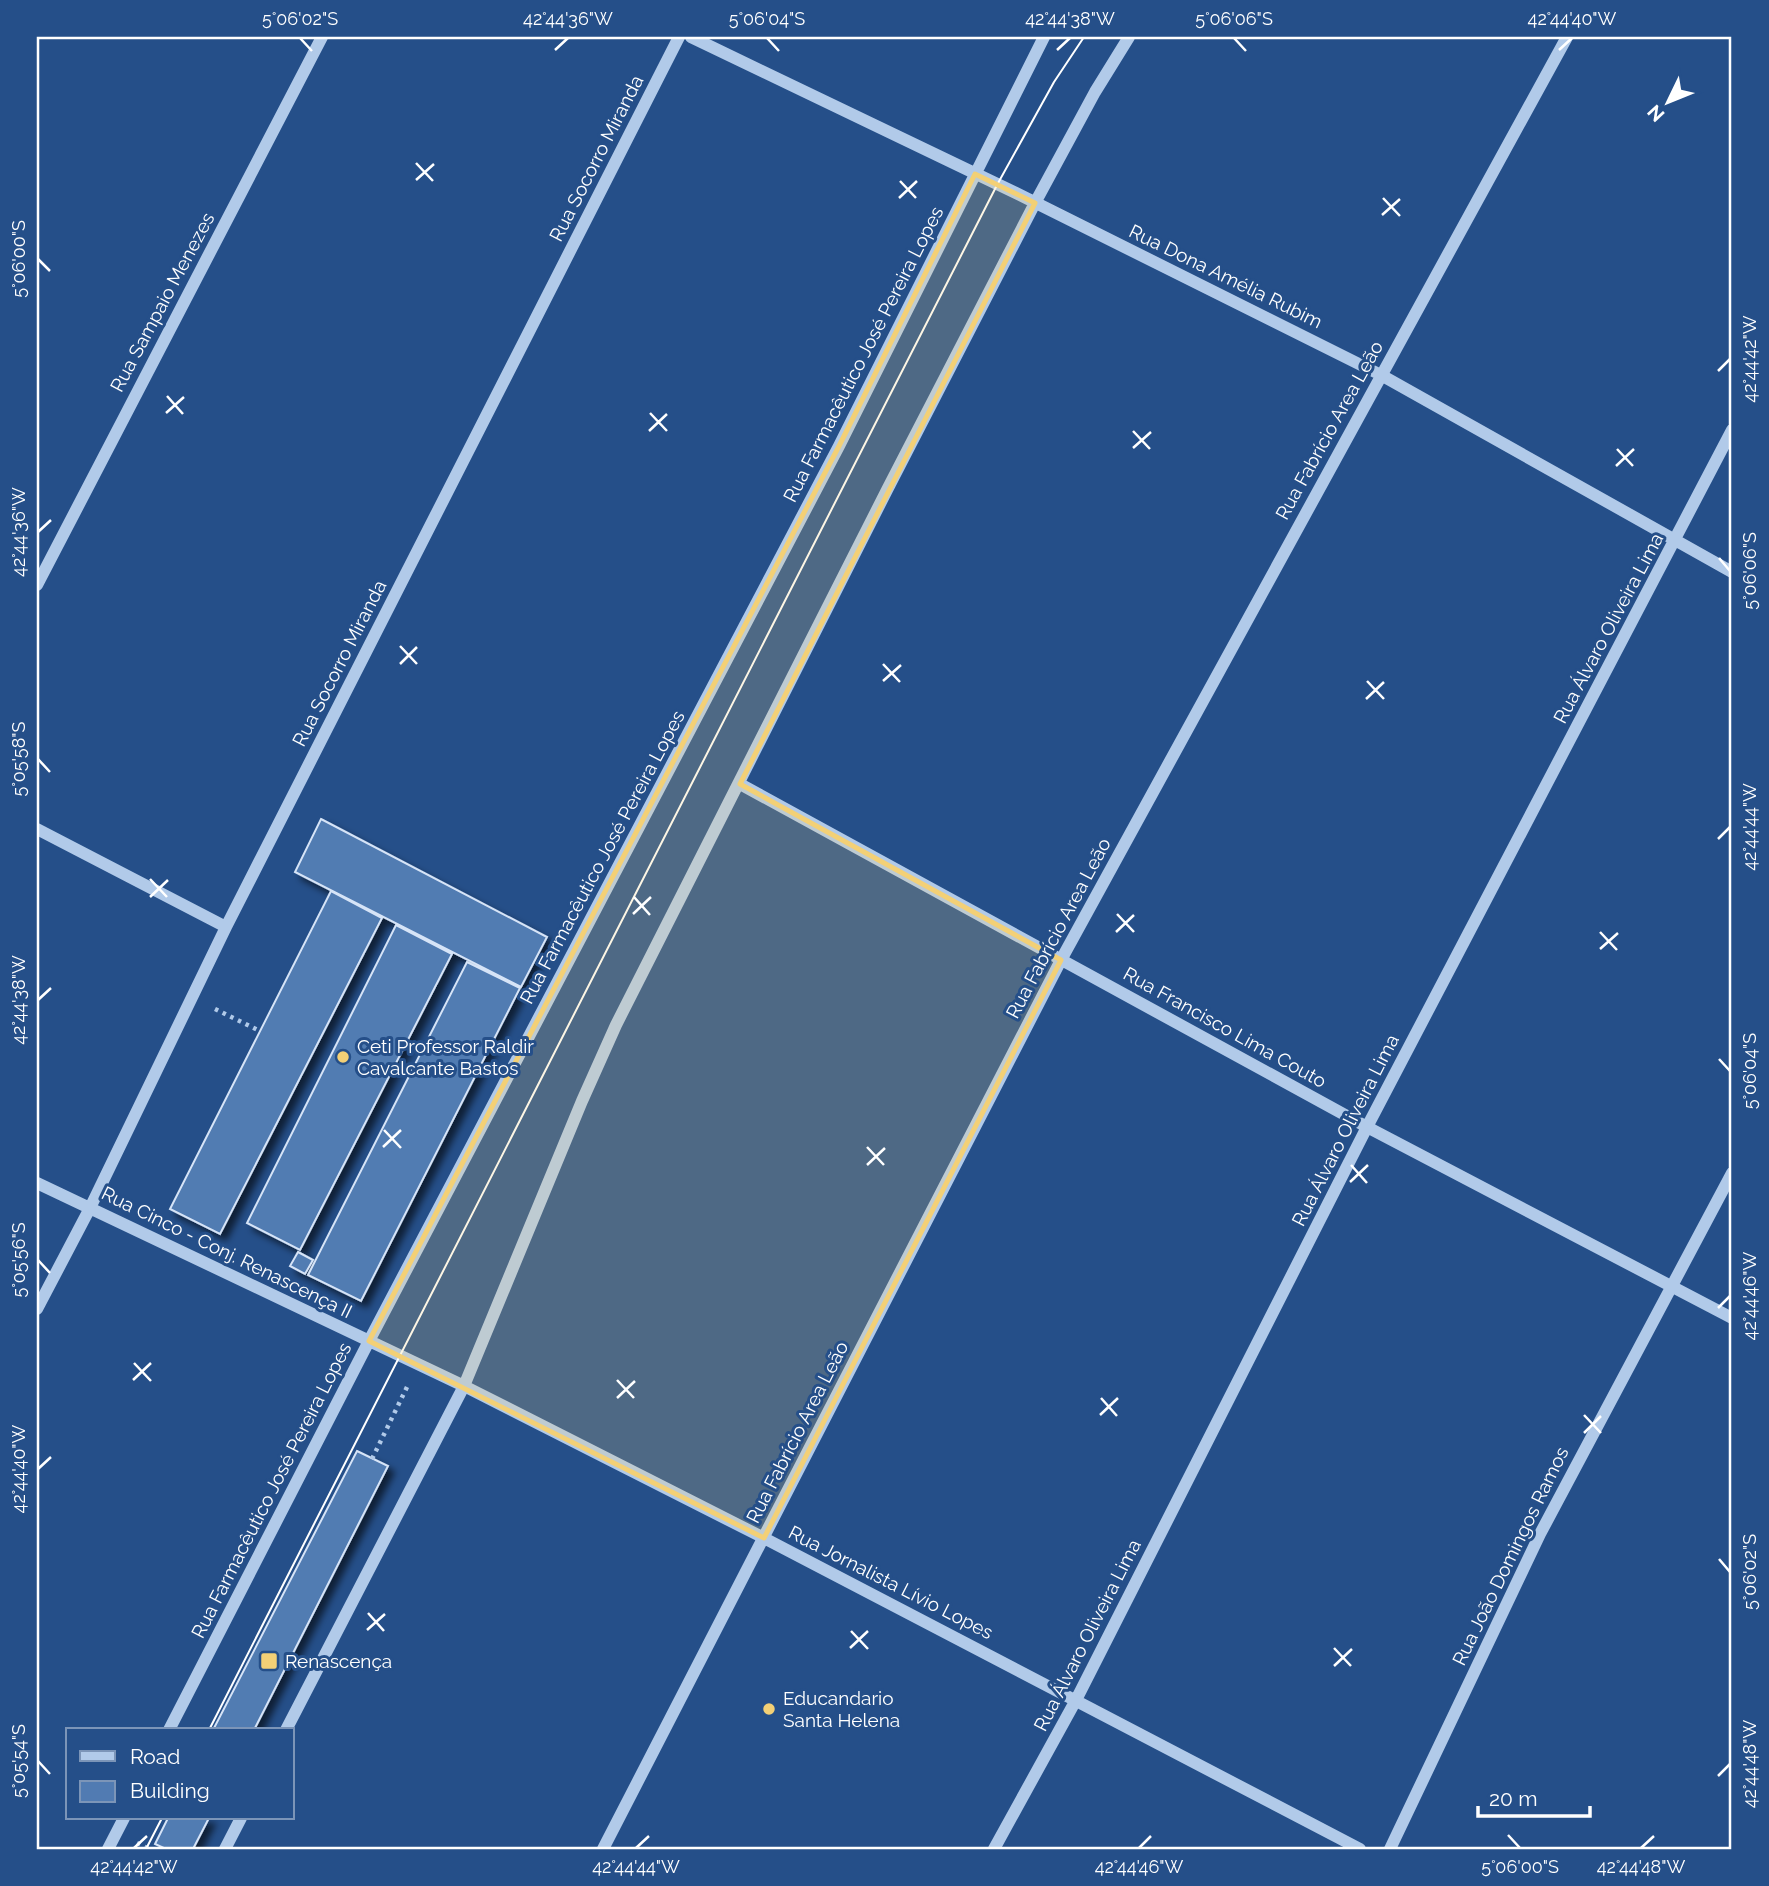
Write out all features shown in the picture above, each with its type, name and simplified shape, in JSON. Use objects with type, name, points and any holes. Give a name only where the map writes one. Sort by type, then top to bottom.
[{"type":"street","name":"Rua Sampaio Menezes","points":[[37,585],[322,37]]},
{"type":"street","name":"Rua Socorro Miranda","points":[[37,1309],[90,1208],[226,927],[679,37]]},
{"type":"street","name":"Rua Dona Amélia Rubim","points":[[691,37],[1035,203],[1381,375],[1732,572]]},
{"type":"street","name":"Rua Farmacêutico José Pereira Lopes","points":[[170,1728],[369,1341],[839,446],[1044,37]]},
{"type":"street","points":[[287,1728],[464,1386],[610,1038],[1035,203],[1095,92],[1129,37]]},
{"type":"street","name":"Rua Fabrício Area Leão","points":[[603,1849],[1061,960],[1567,37]]},
{"type":"street","name":"Rua Álvaro Oliveira Lima","points":[[994,1849],[1076,1700],[1367,1127],[1732,430]]},
{"type":"street","name":"Rua Francisco Lima Couto","points":[[740,784],[1367,1127],[1732,1318]]},
{"type":"street","points":[[37,829],[226,927]]},
{"type":"street","name":"Rua João Domingos Ramos","points":[[1390,1849],[1540,1534],[1732,1173]]},
{"type":"street","name":"Rua Cinco - Conj. Renascença II","points":[[37,1183],[400,1356]]},
{"type":"street","name":"Rua Jornalista Lívio Lopes","points":[[400,1356],[764,1538],[1360,1849]]},
{"type":"street","points":[[108,1849],[123,1820]]},
{"type":"street","points":[[225,1849],[240,1820]]},
{"type":"path","points":[[192,997],[260,1031]]},
{"type":"path","points":[[372,1459],[418,1365]]},
{"type":"highlighted area","points":[[975,174],[1035,203],[740,784],[1061,960],[764,1538],[369,1341],[839,446]]},
{"type":"building","points":[[321,819],[547,937],[521,987],[295,872]]},
{"type":"building","points":[[331,891],[382,918],[220,1234],[170,1209]]},
{"type":"building","points":[[396,925],[452,954],[300,1250],[247,1223]]},
{"type":"building","points":[[467,962],[520,988],[361,1301],[308,1275]]},
{"type":"building","points":[[298,1252],[313,1260],[305,1274],[290,1266]]},
{"type":"building","points":[[357,1451],[388,1466],[255,1728],[214,1728]]},
{"type":"building","points":[[167,1820],[208,1820],[193,1849],[166,1849],[155,1844]]},
{"type":"tram line","points":[[210,1728],[997,185],[1054,82],[1084,37]]},
{"type":"tram line","points":[[146,1849],[161,1820]]},
{"type":"place","name":"Ceti Professor Raldir Cavalcante Bastos","points":[[343,1057]]},
{"type":"place","name":"Renascença","points":[[269,1661]]},
{"type":"place","name":"Educandario Santa Helena","points":[[769,1709]]}]
